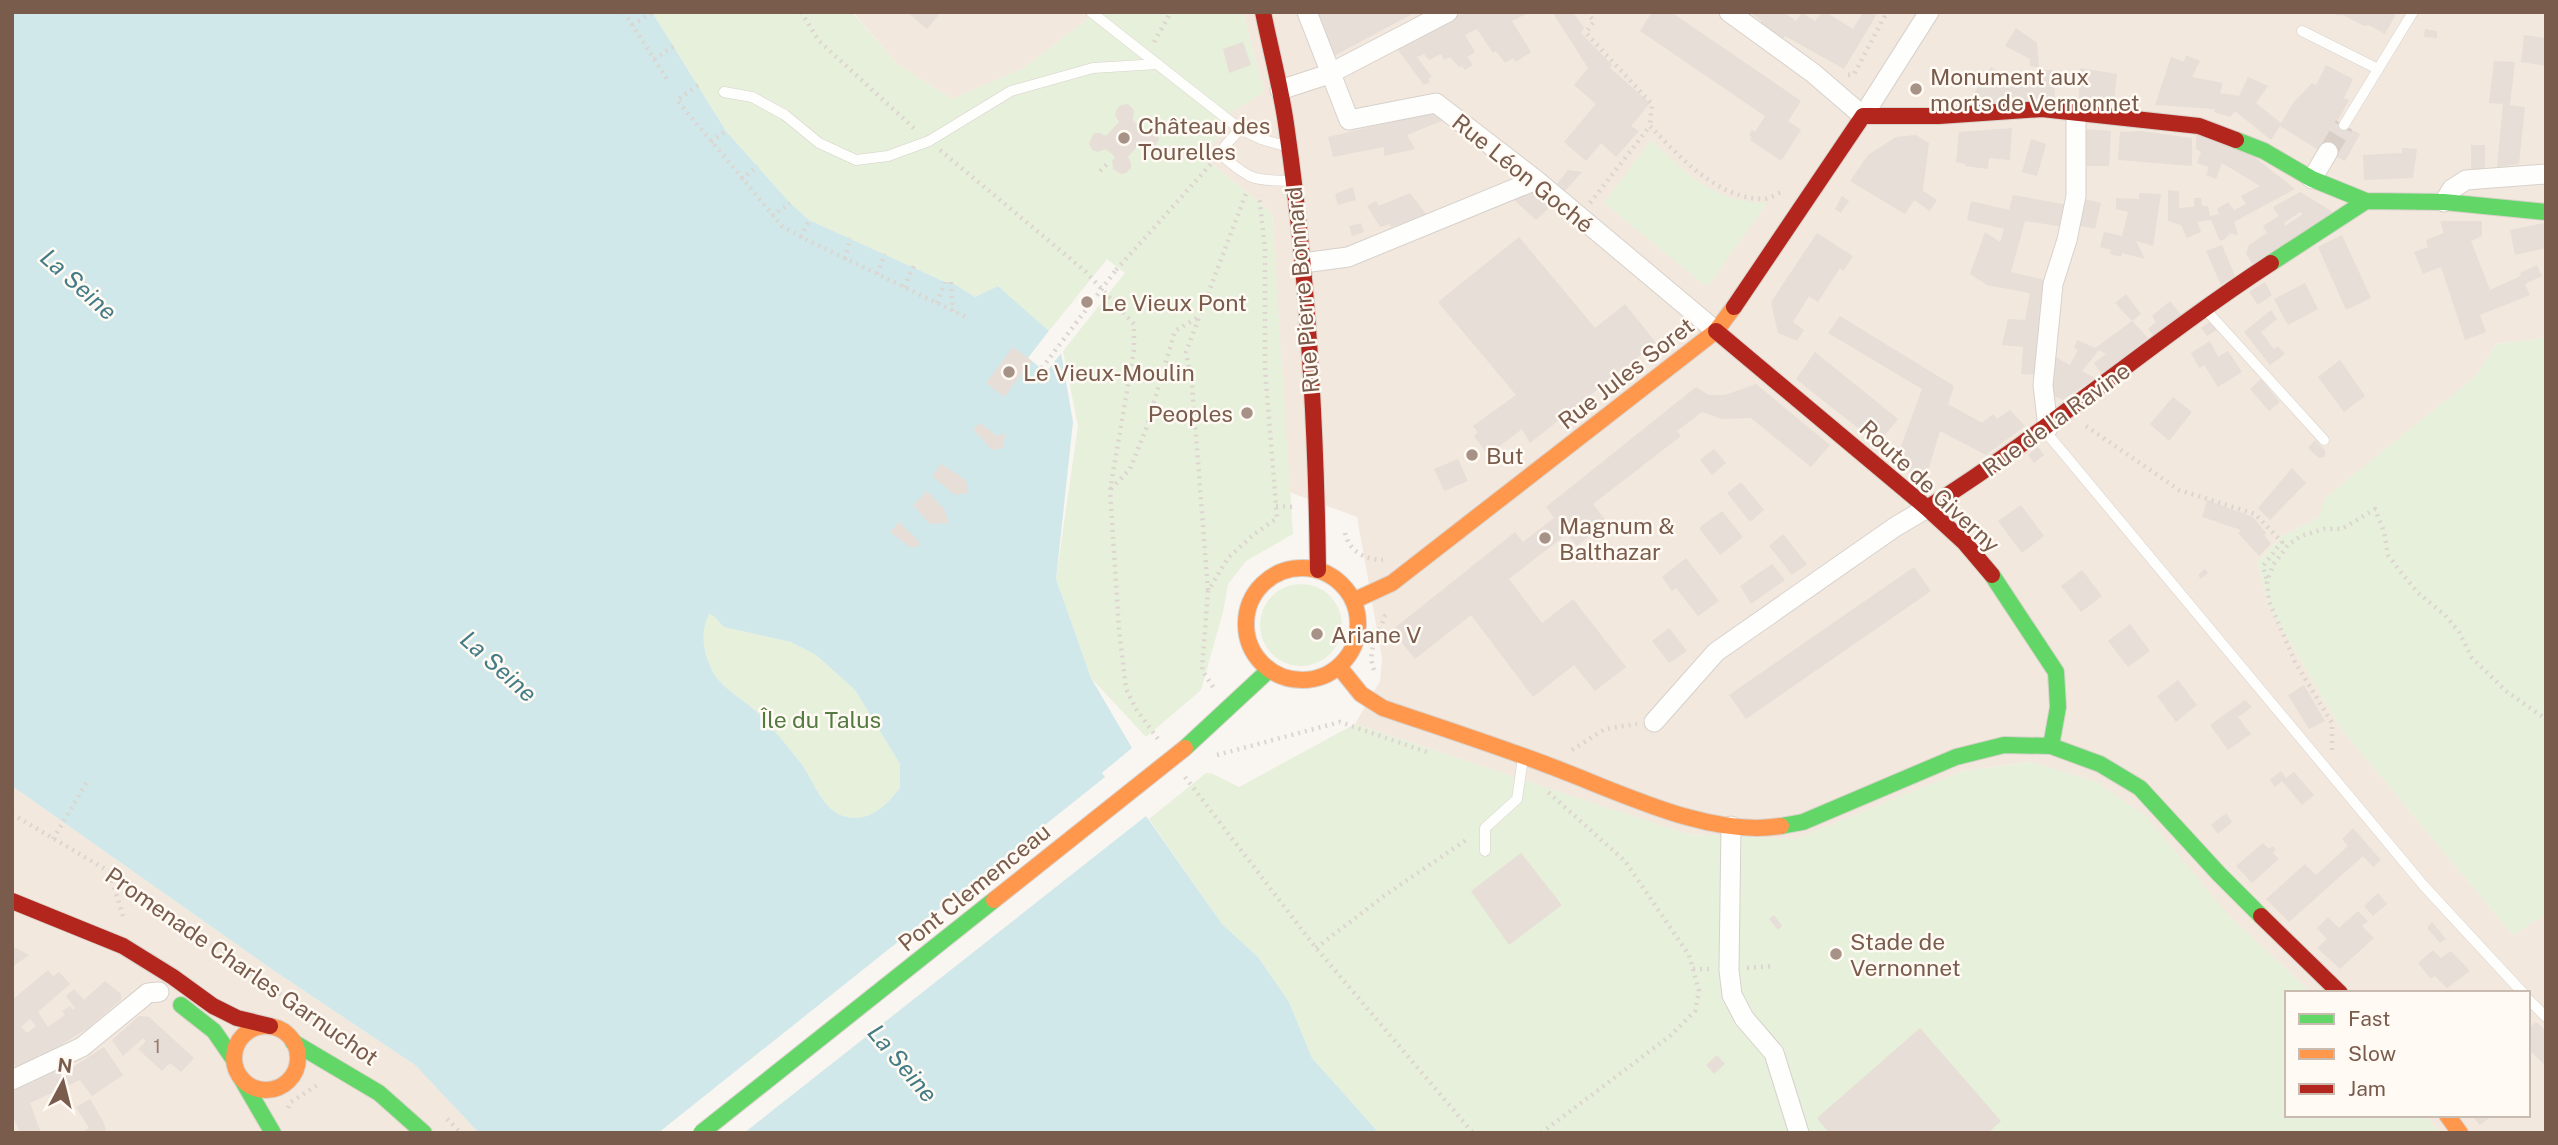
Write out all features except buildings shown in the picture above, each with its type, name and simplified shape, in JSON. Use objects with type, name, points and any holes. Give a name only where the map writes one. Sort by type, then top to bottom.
[{"type":"main road","name":"Rue Pierre Bonnard","points":[[1263,12],[1280,90],[1303,263],[1318,570]]},
{"type":"main road","points":[[1863,116],[1940,116],[2042,109],[2199,125],[2264,150],[2312,179],[2366,201],[2444,202],[2546,212]]},
{"type":"main road","name":"Rue Jules Soret","points":[[1353,601],[1392,583],[1716,331],[1751,285],[1863,116]]},
{"type":"main road","name":"Rue de la Ravine","points":[[1927,508],[1961,488],[2046,429],[2205,308],[2366,201]]},
{"type":"main road","name":"Route de Giverny","points":[[1716,331],[1927,508],[1964,542],[1991,574],[2056,672],[2059,707],[2051,746]]},
{"type":"main road","points":[[1305,568],[1318,570],[1335,579],[1353,601],[1358,622],[1354,645],[1340,668],[1323,676],[1301,680],[1279,676],[1259,661],[1247,638],[1245,625],[1251,599],[1258,588],[1279,573],[1305,568]]},
{"type":"main road","points":[[1340,668],[1361,694],[1383,708],[1548,765],[1688,818],[1731,826],[1768,828],[1803,822],[1956,757],[2004,745],[2051,746],[2100,764],[2140,788],[2219,874],[2338,991]]},
{"type":"main road","name":"Pont Clemenceau","points":[[701,1133],[1185,748],[1269,670]]},
{"type":"main road","points":[[12,901],[123,946],[227,1014],[282,1030],[293,1042],[329,1060],[399,1108],[424,1133]]},
{"type":"main road","points":[[30,909],[96,951]]},
{"type":"main road","points":[[139,979],[204,1021],[227,1047],[241,1078],[270,1127]]},
{"type":"main road","points":[[234,1060],[237,1044],[244,1035],[258,1027],[270,1026]]},
{"type":"main road","points":[[241,1078],[253,1087],[273,1089],[284,1084],[293,1076],[298,1057],[293,1042]]},
{"type":"main road","points":[[293,1076],[321,1073],[361,1083]]},
{"type":"main road","points":[[270,1127],[268,1103],[273,1089]]},
{"type":"main road","points":[[2448,1117],[2460,1133]]},
{"type":"street","points":[[1307,12],[1329,74]]},
{"type":"street","points":[[1280,90],[1329,74],[1448,12]]},
{"type":"street","points":[[1729,12],[1813,74],[1863,116],[1929,12]]},
{"type":"street","name":"Rue Léon Goché","points":[[1329,74],[1349,120],[1436,103],[1536,180],[1716,331]]},
{"type":"street","points":[[2046,429],[2043,385],[2053,284],[2067,240],[2076,196],[2076,112]]},
{"type":"street","points":[[2312,179],[2328,152]]},
{"type":"street","points":[[2444,202],[2452,189],[2466,180],[2546,174]]},
{"type":"street","points":[[1303,263],[1348,257],[1536,180]]},
{"type":"street","name":"Rue de la Ravine","points":[[1654,722],[1716,652],[1895,527],[1927,508]]},
{"type":"street","points":[[1731,826],[1729,942],[1732,995],[1744,1018],[1773,1054],[1799,1133]]},
{"type":"street","points":[[12,1080],[82,1047],[148,993],[159,992]]},
{"type":"lane","points":[[1091,12],[1240,129],[1261,139],[1289,147]]},
{"type":"lane","points":[[2344,125],[2413,12]]},
{"type":"lane","points":[[2302,31],[2378,69]]},
{"type":"lane","points":[[724,92],[752,97],[785,114],[819,143],[856,160],[888,156],[929,141],[1011,91],[1093,68],[1157,64]]},
{"type":"lane","points":[[1240,129],[1225,146],[1226,159],[1247,177],[1257,180],[1293,181]]},
{"type":"lane","points":[[2205,308],[2324,440]]},
{"type":"lane","points":[[2046,429],[2424,886],[2521,991]]},
{"type":"lane","points":[[1485,851],[1485,828],[1517,799],[1523,757]]},
{"type":"lane","points":[[2530,1001],[2546,1017]]},
{"type":"path","points":[[624,12],[667,79]]},
{"type":"path","points":[[802,12],[819,41],[929,141],[1085,271],[1134,324],[1134,350],[1110,490],[1126,689],[1136,709],[1161,743]]},
{"type":"path","points":[[1146,55],[1171,12]]},
{"type":"path","points":[[1579,217],[1650,126],[1652,104],[1587,33],[1594,21],[1586,12]]},
{"type":"path","points":[[1848,75],[1854,74],[1887,12]]},
{"type":"path","points":[[632,24],[652,13]]},
{"type":"path","points":[[654,59],[674,46]]},
{"type":"path","points":[[698,85],[677,100],[772,216],[801,237],[966,317]]},
{"type":"path","points":[[1650,126],[1688,165],[1729,191],[1765,200],[1787,189]]},
{"type":"path","points":[[711,142],[726,131]]},
{"type":"path","points":[[1100,171],[1109,162]]},
{"type":"path","points":[[1042,368],[1116,270],[1212,163]]},
{"type":"path","points":[[741,179],[758,166]]},
{"type":"path","points":[[1214,686],[1202,670],[1208,591],[1192,385],[1186,352],[1244,194],[1257,180]]},
{"type":"path","points":[[1208,591],[1228,558],[1253,534],[1277,518],[1265,369],[1265,249],[1257,180]]},
{"type":"path","points":[[772,216],[790,203]]},
{"type":"path","points":[[801,237],[809,220]]},
{"type":"path","points":[[845,259],[850,238]]},
{"type":"path","points":[[877,274],[885,254]]},
{"type":"path","points":[[904,287],[914,266]]},
{"type":"path","points":[[937,303],[948,282],[953,311]]},
{"type":"path","points":[[1110,490],[1130,469],[1146,429],[1175,331],[1198,318]]},
{"type":"path","points":[[2068,413],[2179,490],[2255,514],[2282,542],[2263,566],[2269,601],[2295,662],[2332,723],[2332,750],[2325,767]]},
{"type":"path","points":[[2267,580],[2273,565],[2288,545],[2301,536],[2324,529],[2342,529],[2375,509],[2384,532],[2388,555],[2400,571],[2418,593],[2445,615],[2459,632],[2472,658],[2506,691],[2546,719]]},
{"type":"path","points":[[1541,1133],[1670,1036],[1695,1011],[1699,991],[1689,956],[1625,860],[1546,790],[1548,765],[1605,729],[1654,722]]},
{"type":"path","points":[[1207,758],[1340,723],[1430,752]]},
{"type":"path","points":[[1185,777],[1316,948],[1473,1133]]},
{"type":"path","points":[[53,839],[87,782]]},
{"type":"path","name":"Promenade Charles Garnuchot","points":[[12,814],[110,872],[371,1056]]},
{"type":"path","points":[[1316,948],[1384,896],[1485,828]]},
{"type":"path","points":[[439,1111],[461,1133]]},
{"type":"shaded area","points":[[853,12],[1097,12],[1022,69],[952,99],[897,64]]},
{"type":"shaded area","points":[[1243,12],[2546,12],[2546,338],[2496,344],[2478,374],[2417,425],[2319,518],[2281,537],[2257,563],[2269,606],[2340,727],[2513,935],[2546,914],[2546,1133],[2439,1133],[2427,1117],[2530,1117],[2530,991],[2310,991],[2229,916],[2096,782],[2030,762],[1963,771],[1796,839],[1686,834],[1355,724],[1380,681],[1382,658],[1357,517],[1289,492],[1272,213],[1211,163],[1204,154],[1222,133],[1223,117],[1264,92]]},
{"type":"shaded area","points":[[12,786],[273,970],[415,1065],[479,1133],[12,1133]]},
{"type":"green space","points":[[652,12],[852,12],[897,64],[952,99],[1022,69],[1097,12],[1243,12],[1264,92],[1224,117],[1222,133],[1204,154],[1211,163],[1272,213],[1293,534],[1246,561],[1228,584],[1201,690],[1146,737],[1091,678],[1056,579],[1078,426],[1063,351],[1125,273],[1107,259],[1049,331],[998,286],[975,297],[951,282],[945,282],[809,220],[790,203],[726,131]]},
{"type":"green space","points":[[1651,140],[1690,175],[1716,192],[1767,203],[1707,287],[1604,203]]},
{"type":"green space","points":[[2546,338],[2546,914],[2513,935],[2340,727],[2269,606],[2257,563],[2281,537],[2319,518],[2324,499],[2478,374],[2496,344]]},
{"type":"green space","points":[[1293,584],[1309,584],[1324,591],[1335,602],[1342,617],[1339,641],[1330,654],[1309,666],[1293,666],[1278,659],[1267,648],[1260,633],[1260,617],[1267,602],[1278,591]]},
{"type":"green space","name":"Île du Talus","points":[[708,614],[714,615],[724,627],[791,642],[816,655],[855,690],[900,764],[900,788],[884,806],[864,817],[856,818],[838,814],[831,809],[800,762],[774,731],[714,674],[704,644]]},
{"type":"green space","name":"Stade de Vernonnet","points":[[1355,724],[1687,834],[1796,839],[1963,771],[2031,762],[2096,782],[2146,816],[2229,916],[2310,991],[2285,991],[2285,1117],[2427,1117],[2439,1133],[1379,1133],[1312,1058],[1289,1002],[1258,957],[1222,924],[1149,819],[1206,773],[1239,787]]},
{"type":"water","name":"La Seine","points":[[12,12],[652,12],[726,131],[790,203],[809,220],[945,282],[951,282],[975,297],[998,286],[1049,331],[1060,347],[1073,422],[1056,579],[1091,678],[1132,748],[1102,773],[1146,816],[1222,924],[1258,957],[1289,1002],[1312,1058],[1379,1133],[479,1133],[415,1065],[273,970],[12,786]],"holes":[[[709,614],[724,627],[791,642],[816,655],[855,690],[900,764],[900,788],[884,806],[871,814],[856,818],[838,814],[831,809],[800,762],[774,731],[714,674],[705,652],[704,637]]]},
{"type":"pier","points":[[1051,328],[1064,350],[1046,372],[1028,358]]},
{"type":"pier","points":[[1135,746],[1134,751],[1107,773],[1151,817],[1148,819],[1146,816],[744,1133],[658,1133],[1105,777],[1102,773]]},
{"type":"tunnel","points":[[2328,152],[2344,125]]},
{"type":"traffic: fast","points":[[2236,140],[2264,151],[2312,179],[2366,201],[2444,202],[2546,212]]},
{"type":"traffic: fast","points":[[2271,263],[2366,201]]},
{"type":"traffic: fast","points":[[1992,575],[2056,672],[2058,707],[2051,746]]},
{"type":"traffic: fast","points":[[1185,748],[1269,670]]},
{"type":"traffic: fast","points":[[1781,826],[1803,822],[1956,757],[2004,745],[2051,746],[2100,764],[2140,788],[2261,916]]},
{"type":"traffic: fast","points":[[701,1133],[994,900]]},
{"type":"traffic: fast","points":[[181,1005],[214,1031],[234,1060]]},
{"type":"traffic: fast","points":[[293,1042],[379,1093],[424,1133]]},
{"type":"traffic: fast","points":[[241,1078],[273,1133]]},
{"type":"traffic: slow","points":[[1353,601],[1392,583],[1716,331],[1734,307]]},
{"type":"traffic: slow","points":[[1302,568],[1323,572],[1342,584],[1354,603],[1358,624],[1354,645],[1342,664],[1323,676],[1302,680],[1281,676],[1262,664],[1250,645],[1246,624],[1250,603],[1262,584],[1281,572],[1302,568]]},
{"type":"traffic: slow","points":[[1340,668],[1361,694],[1383,708],[1529,758],[1664,810],[1724,825],[1753,828],[1781,826]]},
{"type":"traffic: slow","points":[[994,900],[1185,748]]},
{"type":"traffic: slow","points":[[266,1026],[289,1035],[298,1058],[289,1081],[266,1090],[243,1081],[234,1058],[243,1035],[266,1026]]},
{"type":"traffic: slow","points":[[2448,1117],[2460,1133]]},
{"type":"traffic: jam","points":[[1263,12],[1285,116],[1306,295],[1313,405],[1318,570]]},
{"type":"traffic: jam","points":[[1734,307],[1863,116],[1939,116],[2042,109],[2199,126],[2236,140]]},
{"type":"traffic: jam","points":[[1927,508],[2015,449],[2184,323],[2271,263]]},
{"type":"traffic: jam","points":[[1716,331],[1927,508],[1964,542],[1992,575]]},
{"type":"traffic: jam","points":[[12,901],[123,946],[213,1006],[237,1018],[270,1026]]},
{"type":"traffic: jam","points":[[2261,916],[2338,991]]},
{"type":"place","name":"Monument aux morts de Vernonnet","points":[[1916,89]]},
{"type":"place","name":"Château des Tourelles","points":[[1124,138]]},
{"type":"place","name":"Le Vieux Pont","points":[[1087,302]]},
{"type":"place","name":"Le Vieux-Moulin","points":[[1009,372]]},
{"type":"place","name":"Peoples","points":[[1247,413]]},
{"type":"place","name":"But","points":[[1472,455]]},
{"type":"place","name":"Magnum & Balthazar","points":[[1545,538]]},
{"type":"place","name":"Ariane V","points":[[1317,634]]},
{"type":"place","name":"Stade de Vernonnet","points":[[1836,954]]}]
